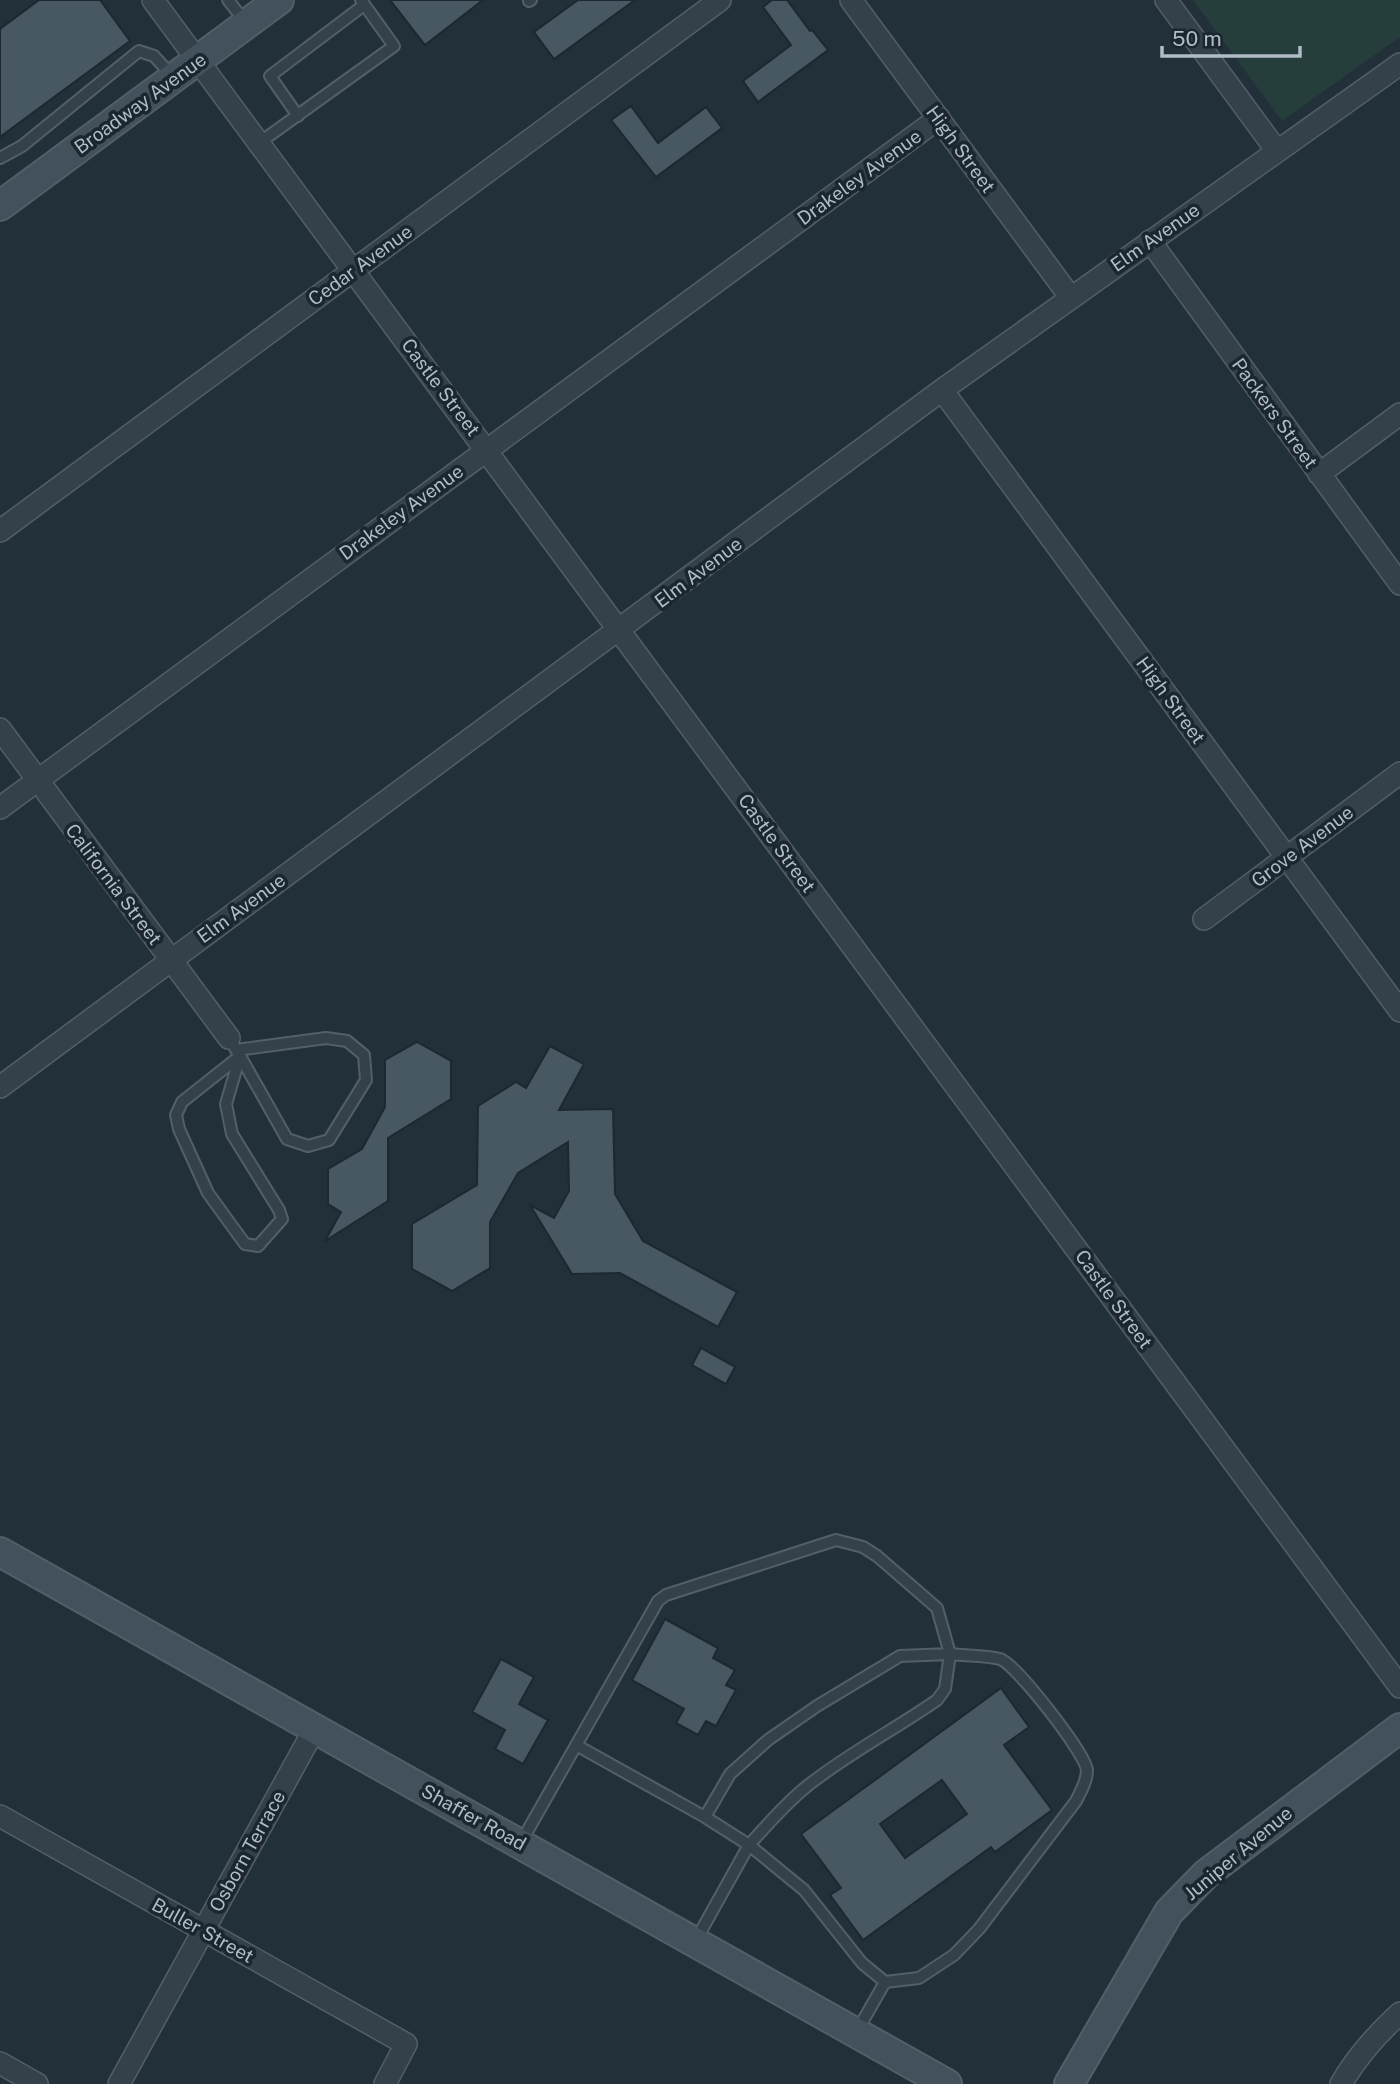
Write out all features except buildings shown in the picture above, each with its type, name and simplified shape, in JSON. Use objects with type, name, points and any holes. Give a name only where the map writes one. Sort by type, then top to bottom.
[{"type":"main road","name":"Broadway Avenue","points":[[0,205],[279,0]]},
{"type":"main road","name":"Shaffer Road","points":[[0,1552],[947,2084]]},
{"type":"main road","name":"Juniper Avenue","points":[[1069,2084],[1169,1912],[1206,1874],[1400,1728]]},
{"type":"street","name":"Castle Street","points":[[153,0],[1400,1687]]},
{"type":"street","name":"Cedar Avenue","points":[[0,531],[720,0]]},
{"type":"street","name":"High Street","points":[[851,0],[1071,298]]},
{"type":"street","points":[[1166,0],[1277,151]]},
{"type":"street","name":"Elm Avenue","points":[[0,1087],[942,390],[1400,64]]},
{"type":"street","name":"Drakeley Avenue","points":[[0,807],[939,118]]},
{"type":"street","name":"Packers Street","points":[[1150,241],[1400,584]]},
{"type":"street","name":"High Street","points":[[942,390],[1400,1010]]},
{"type":"street","points":[[1320,474],[1400,414]]},
{"type":"street","name":"California Street","points":[[0,729],[235,1048]]},
{"type":"street","name":"Grove Avenue","points":[[1203,919],[1400,774]]},
{"type":"street","name":"Osborn Terrace","points":[[119,2084],[315,1728]]},
{"type":"street","name":"Buller Street","points":[[0,1816],[406,2044],[385,2084]]},
{"type":"street","points":[[1341,2084],[1353,2063],[1372,2040],[1400,2014]]},
{"type":"street","points":[[0,2063],[37,2084]]},
{"type":"lane","points":[[228,0],[247,24]]},
{"type":"lane","points":[[260,142],[298,116],[394,47],[363,3],[270,76],[298,116]]},
{"type":"lane","points":[[0,158],[22,146],[139,51],[154,56],[174,78]]},
{"type":"lane","points":[[235,1048],[226,1104],[232,1134],[282,1219],[258,1247],[244,1244],[208,1193],[179,1129],[176,1115],[182,1102],[235,1048],[326,1038],[347,1041],[364,1055],[366,1080],[329,1140],[308,1146],[287,1139],[235,1048]]},
{"type":"lane","points":[[520,1844],[654,1608],[666,1595],[836,1540],[863,1547],[937,1608],[950,1654],[945,1689],[937,1700],[856,1751],[806,1787],[774,1817],[750,1845],[695,1942]]},
{"type":"lane","points":[[576,1745],[750,1845],[804,1890],[862,1963],[885,1982],[919,1978],[954,1955],[979,1929],[1076,1801],[1086,1781],[1087,1767],[1029,1684],[1002,1659],[950,1654],[900,1656],[817,1706],[768,1740],[730,1774],[705,1817]]},
{"type":"lane","points":[[856,2033],[885,1982]]},
{"type":"green space","points":[[1193,0],[1400,0],[1400,37],[1282,121]]}]
